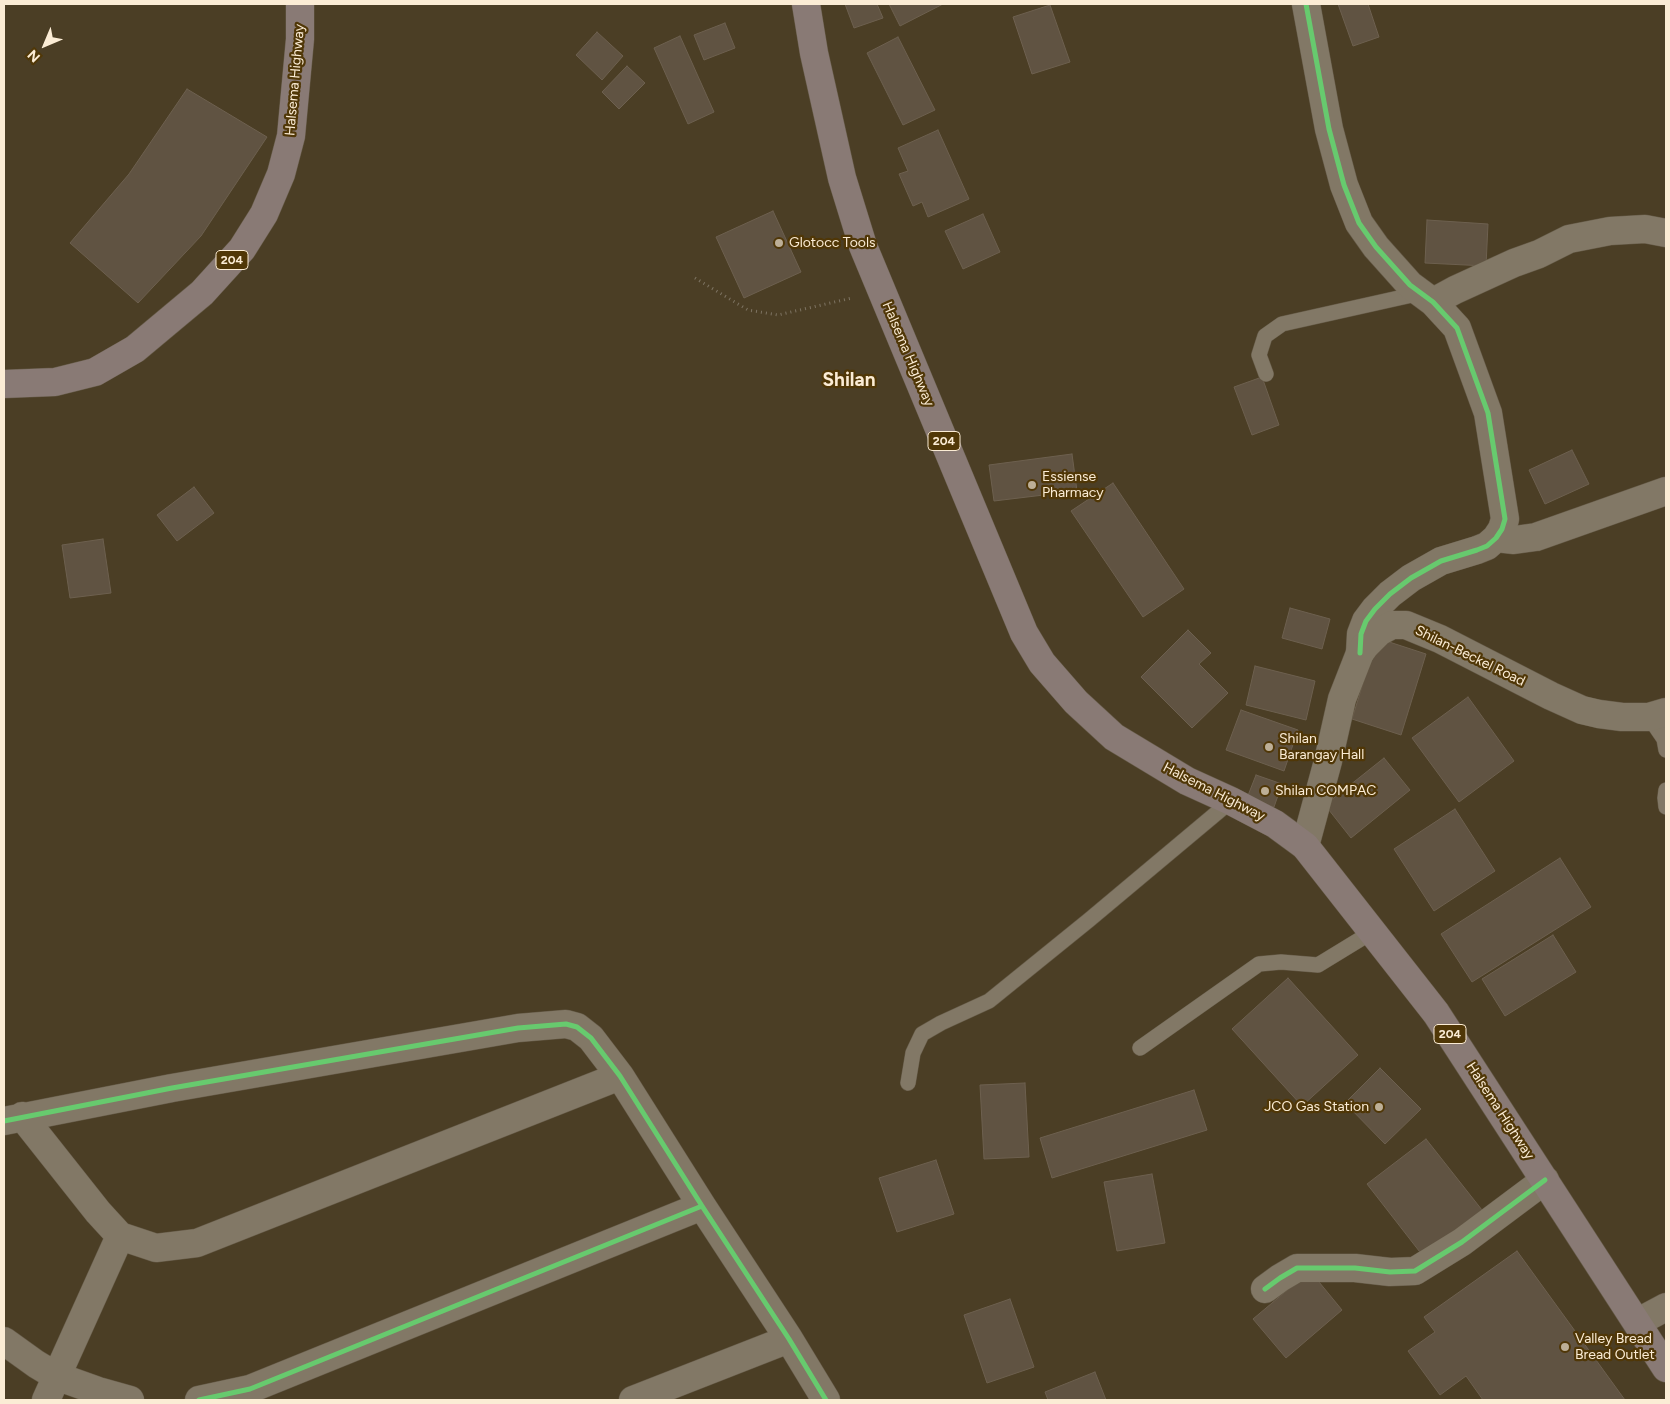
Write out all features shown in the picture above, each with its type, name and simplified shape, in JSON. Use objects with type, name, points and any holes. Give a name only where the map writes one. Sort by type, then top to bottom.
[{"type":"highway","name":"Halsema Highway","points":[[4,384],[55,382],[95,372],[135,349],[202,292],[242,249],[264,214],[281,174],[291,136],[300,39],[300,4]]},
{"type":"highway","name":"Halsema Highway","points":[[806,4],[814,53],[842,178],[863,246],[1024,633],[1042,663],[1076,702],[1114,737],[1186,781],[1231,801],[1275,824],[1305,846],[1436,1012],[1666,1368]]},
{"type":"street","points":[[1306,4],[1329,129],[1344,185],[1358,224],[1410,284],[1457,328],[1488,413],[1505,518],[1502,529],[1487,546],[1441,561],[1411,578],[1390,594],[1375,608],[1366,621],[1360,634],[1360,653]]},
{"type":"street","points":[[1427,298],[1455,290],[1569,240],[1610,231],[1644,229],[1666,233]]},
{"type":"street","points":[[1496,538],[1514,540],[1536,537],[1666,490]]},
{"type":"street","name":"Shilan-Beckel Road","points":[[1305,846],[1328,761],[1342,699],[1360,653],[1379,632],[1392,625],[1406,625],[1440,639],[1550,696],[1582,710],[1622,717],[1658,714]]},
{"type":"street","points":[[13,1119],[181,1086],[508,1029],[566,1024],[577,1027],[591,1038],[620,1076],[789,1339],[826,1400]]},
{"type":"street","points":[[13,1119],[120,1236],[156,1248],[197,1243],[620,1076]]},
{"type":"street","points":[[1266,1289],[1297,1268],[1355,1268],[1390,1272],[1415,1271],[1462,1242],[1545,1180]]},
{"type":"street","points":[[199,1400],[250,1389],[702,1206]]},
{"type":"street","points":[[46,1400],[120,1236]]},
{"type":"street","points":[[1638,1322],[1666,1307]]},
{"type":"street","points":[[633,1400],[789,1339]]},
{"type":"street","points":[[4,1341],[56,1376],[130,1400]]},
{"type":"lane","points":[[1266,374],[1258,355],[1265,336],[1282,324],[1427,298]]},
{"type":"lane","points":[[1658,714],[1666,750]]},
{"type":"lane","points":[[1666,790],[1666,807]]},
{"type":"lane","points":[[908,1083],[913,1053],[922,1034],[941,1022],[989,1001],[1231,801]]},
{"type":"lane","points":[[1140,1048],[1259,964],[1281,962],[1318,965],[1372,932]]},
{"type":"path","points":[[695,278],[748,310],[778,315],[882,292]]},
{"type":"building","points":[[845,4],[877,4],[883,18],[854,28]]},
{"type":"building","points":[[889,4],[943,4],[900,26]]},
{"type":"building","points":[[1338,4],[1368,4],[1379,37],[1353,46]]},
{"type":"building","points":[[1050,5],[1070,62],[1032,74],[1013,17]]},
{"type":"building","points":[[725,23],[735,48],[704,60],[694,35]]},
{"type":"building","points":[[597,32],[623,56],[602,80],[576,55]]},
{"type":"building","points":[[680,36],[714,112],[688,124],[654,48]]},
{"type":"building","points":[[898,37],[935,110],[903,125],[867,53]]},
{"type":"building","points":[[627,66],[645,83],[619,109],[602,92]]},
{"type":"building","points":[[187,89],[267,137],[201,236],[138,303],[70,243],[129,174]]},
{"type":"building","points":[[938,130],[969,199],[928,217],[922,202],[913,206],[899,174],[908,171],[898,148]]},
{"type":"building","points":[[773,211],[801,272],[744,298],[716,237]]},
{"type":"building","points":[[983,214],[1000,252],[963,269],[945,231]]},
{"type":"building","points":[[1427,220],[1488,224],[1486,266],[1425,263]]},
{"type":"building","points":[[1262,377],[1279,425],[1252,435],[1234,387]]},
{"type":"building","points":[[1572,450],[1589,484],[1545,504],[1529,470]]},
{"type":"building","points":[[1072,454],[1077,491],[994,501],[989,465]]},
{"type":"building","points":[[1113,483],[1184,589],[1143,617],[1071,511]]},
{"type":"building","points":[[194,487],[214,513],[177,541],[157,515]]},
{"type":"building","points":[[103,539],[111,593],[70,598],[62,545]]},
{"type":"building","points":[[1290,608],[1330,619],[1322,649],[1282,638]]},
{"type":"building","points":[[1188,630],[1211,653],[1199,664],[1228,693],[1192,728],[1141,677]]},
{"type":"building","points":[[1377,638],[1426,654],[1401,735],[1352,719]]},
{"type":"building","points":[[1255,666],[1315,681],[1306,720],[1246,705]]},
{"type":"building","points":[[1468,697],[1514,761],[1459,802],[1412,738]]},
{"type":"building","points":[[1241,710],[1298,730],[1284,771],[1226,750]]},
{"type":"building","points":[[1384,758],[1410,790],[1351,838],[1325,805]]},
{"type":"building","name":"Shilan COMPAC","points":[[1256,775],[1282,784],[1274,807],[1247,798]]},
{"type":"building","points":[[1455,809],[1495,871],[1434,911],[1394,849]]},
{"type":"building","points":[[1560,858],[1591,907],[1472,982],[1441,934]]},
{"type":"building","points":[[1553,935],[1576,972],[1505,1016],[1482,979]]},
{"type":"building","points":[[1288,978],[1358,1055],[1302,1106],[1232,1029]]},
{"type":"building","points":[[1380,1068],[1421,1109],[1385,1144],[1345,1103]]},
{"type":"building","points":[[1025,1083],[1029,1157],[984,1159],[980,1085]]},
{"type":"building","points":[[1194,1090],[1207,1130],[1052,1178],[1040,1138]]},
{"type":"building","points":[[1426,1139],[1482,1210],[1423,1256],[1367,1184]]},
{"type":"building","points":[[936,1160],[954,1214],[897,1232],[879,1178]]},
{"type":"building","points":[[1152,1174],[1165,1243],[1117,1251],[1104,1182]]},
{"type":"building","points":[[1517,1251],[1625,1400],[1483,1400],[1466,1376],[1440,1395],[1408,1351],[1435,1332],[1424,1317]]},
{"type":"building","points":[[1310,1271],[1342,1310],[1286,1358],[1253,1319]]},
{"type":"building","points":[[1010,1299],[1034,1367],[987,1383],[964,1315]]},
{"type":"building","points":[[1095,1372],[1106,1400],[1048,1400],[1045,1392]]},
{"type":"cycle path","points":[[1306,4],[1329,129],[1344,185],[1359,223],[1376,247],[1410,285],[1433,302],[1457,328],[1488,413],[1505,519],[1502,529],[1487,546],[1441,561],[1411,578],[1390,594],[1366,621],[1361,634],[1360,653]]},
{"type":"cycle path","points":[[4,1121],[172,1088],[518,1028],[566,1024],[577,1027],[591,1038],[620,1076],[789,1339],[826,1400]]},
{"type":"cycle path","points":[[1265,1289],[1297,1268],[1355,1268],[1390,1272],[1415,1271],[1462,1242],[1545,1180]]},
{"type":"cycle path","points":[[199,1400],[250,1389],[702,1206]]},
{"type":"place","name":"Glotocc Tools","points":[[779,243]]},
{"type":"place","name":"Essiense Pharmacy","points":[[1032,485]]},
{"type":"place","name":"Shilan Barangay Hall","points":[[1269,747]]},
{"type":"place","name":"Shilan COMPAC","points":[[1265,791]]},
{"type":"place","name":"JCO Gas Station","points":[[1379,1107]]},
{"type":"place","name":"Valley Bread Bread Outlet","points":[[1565,1347]]},
{"type":"district","name":"Shilan","points":[[849,380]]}]
